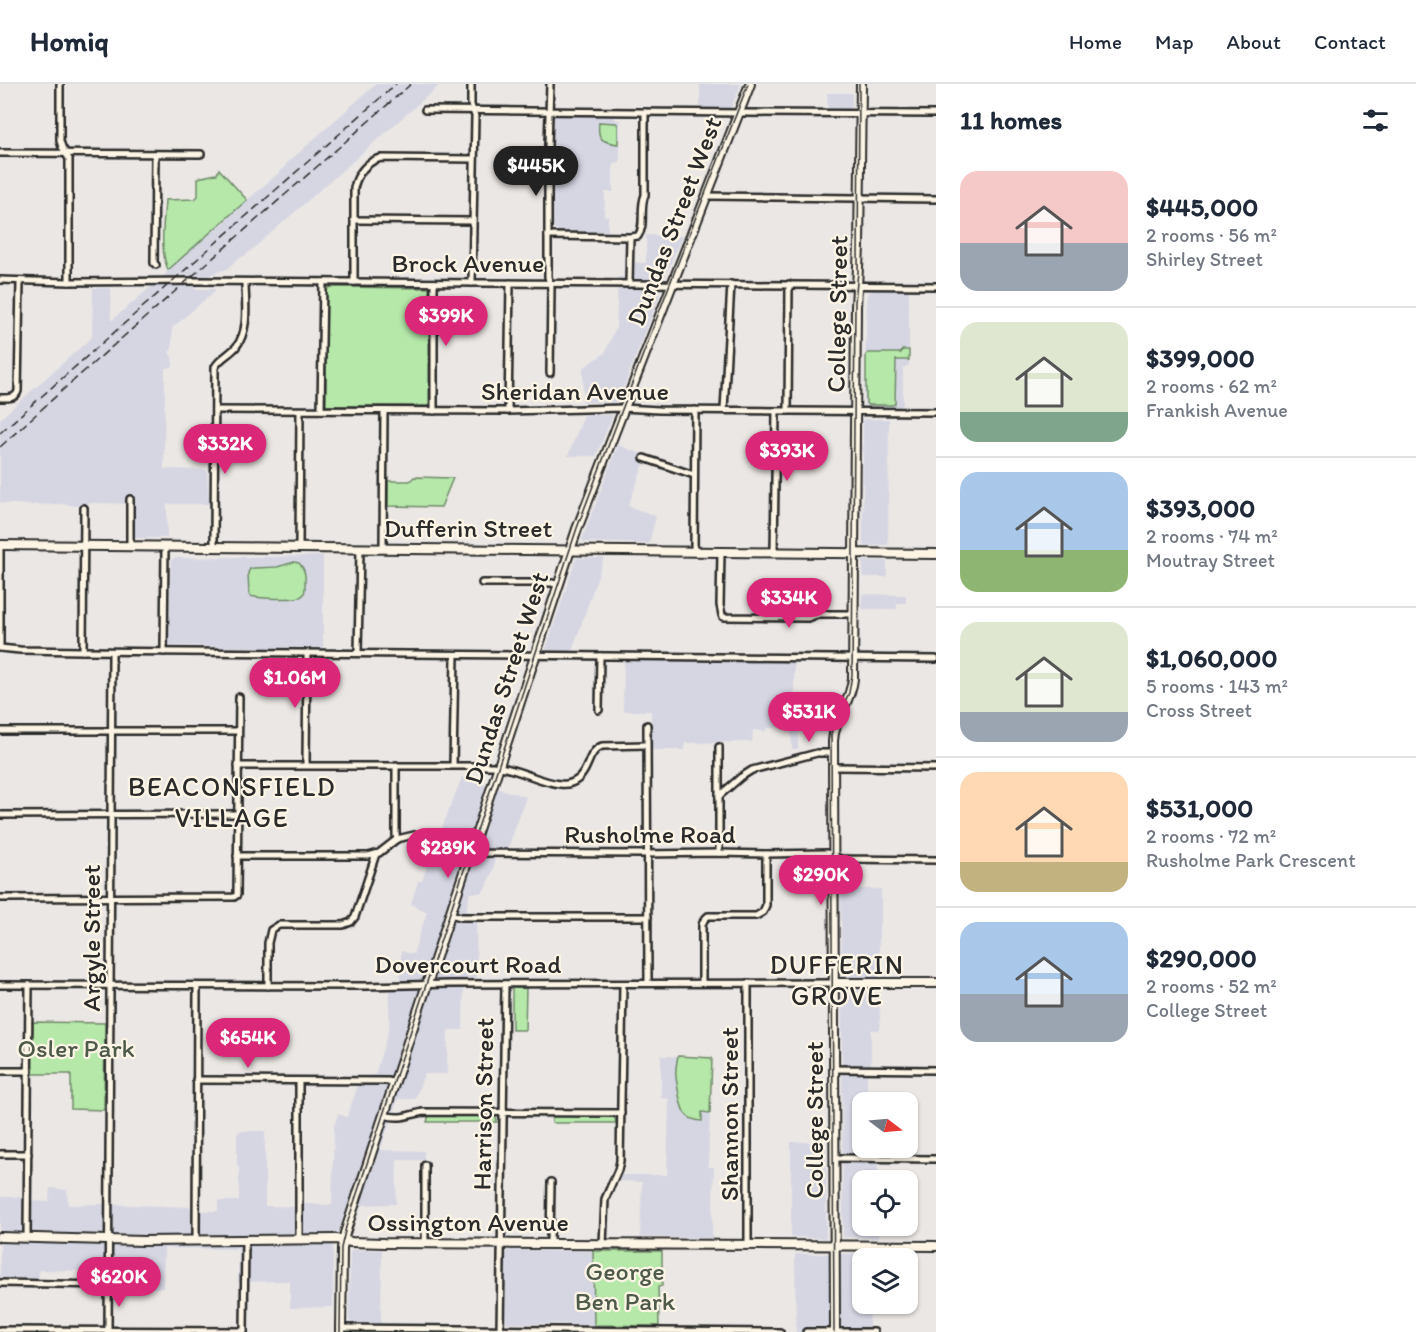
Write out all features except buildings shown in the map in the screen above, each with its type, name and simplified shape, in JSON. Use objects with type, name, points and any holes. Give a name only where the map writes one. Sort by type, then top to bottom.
[{"type":"main road","name":"Dundas Street West","points":[[341,1330],[343,1241],[384,1115],[570,550],[750,84]]},
{"type":"main road","name":"College Street","points":[[836,1332],[833,753],[834,728],[852,688],[854,657],[861,84]]},
{"type":"main road","name":"Dufferin Street","points":[[0,545],[936,554]]},
{"type":"main road","name":"Dovercourt Road","points":[[834,983],[936,983]]},
{"type":"main road","name":"Ossington Avenue","points":[[0,1237],[196,1241],[336,1239],[425,1243],[936,1246]]},
{"type":"street","points":[[60,84],[60,141],[69,159],[69,282]]},
{"type":"street","points":[[471,84],[471,105],[475,116],[472,283]]},
{"type":"street","points":[[550,84],[548,115],[550,373]]},
{"type":"street","points":[[425,110],[936,114]]},
{"type":"street","points":[[548,236],[638,236],[641,231],[642,201],[645,195],[645,112]]},
{"type":"street","points":[[0,153],[201,154]]},
{"type":"street","points":[[155,154],[154,263],[156,266]]},
{"type":"street","points":[[354,282],[355,183],[364,169],[376,159],[474,159]]},
{"type":"street","points":[[706,196],[936,200]]},
{"type":"street","points":[[354,220],[473,221]]},
{"type":"street","points":[[629,284],[630,237]]},
{"type":"street","name":"Brock Avenue","points":[[0,280],[936,285]]},
{"type":"street","points":[[0,398],[14,397],[18,391],[20,281]]},
{"type":"street","points":[[214,547],[215,367],[234,349],[243,335],[245,282]]},
{"type":"street","points":[[321,410],[323,282]]},
{"type":"street","points":[[434,283],[434,411]]},
{"type":"street","points":[[508,411],[510,283]]},
{"type":"street","points":[[724,410],[731,284]]},
{"type":"street","points":[[788,411],[789,284]]},
{"type":"street","name":"Sheridan Avenue","points":[[215,410],[508,411],[624,408],[936,412]]},
{"type":"street","points":[[694,552],[695,410]]},
{"type":"street","points":[[299,548],[300,411]]},
{"type":"street","points":[[383,549],[384,411]]},
{"type":"street","points":[[774,552],[776,411]]},
{"type":"street","points":[[644,458],[694,476]]},
{"type":"street","points":[[130,499],[130,546]]},
{"type":"street","points":[[83,651],[84,508]]},
{"type":"street","points":[[0,545],[0,648],[112,652],[936,659]]},
{"type":"street","points":[[164,652],[165,546]]},
{"type":"street","points":[[358,653],[360,549]]},
{"type":"street","points":[[721,552],[720,605],[723,617],[808,618],[820,614],[854,614]]},
{"type":"street","points":[[482,582],[559,585]]},
{"type":"street","name":"Argyle Street","points":[[108,1332],[112,652]]},
{"type":"street","points":[[306,765],[307,653]]},
{"type":"street","points":[[453,765],[455,655]]},
{"type":"street","points":[[599,710],[600,656]]},
{"type":"street","points":[[0,898],[234,897],[237,895],[239,697]]},
{"type":"street","points":[[647,725],[648,983]]},
{"type":"street","points":[[0,731],[238,731]]},
{"type":"street","points":[[238,766],[499,766],[564,784],[573,782],[581,776],[592,753],[598,747],[646,745]]},
{"type":"street","points":[[719,747],[719,853]]},
{"type":"street","points":[[719,796],[753,770],[809,755],[833,753]]},
{"type":"street","points":[[237,856],[368,856],[376,854],[397,839],[396,765]]},
{"type":"street","points":[[833,767],[936,768]]},
{"type":"street","points":[[0,815],[237,814]]},
{"type":"street","name":"Rusholme Road","points":[[397,839],[420,836],[479,853],[826,853],[841,859],[936,860]]},
{"type":"street","points":[[268,986],[268,943],[271,930],[279,925],[343,925],[351,922],[357,913],[376,854]]},
{"type":"street","points":[[702,983],[702,925],[704,920],[708,916],[756,916],[763,912],[766,904],[766,854]]},
{"type":"street","points":[[450,914],[461,917],[648,916]]},
{"type":"street","name":"Shannon Street","points":[[748,983],[748,1245]]},
{"type":"street","name":"Dovercourt Road","points":[[0,985],[834,983]]},
{"type":"street","name":"Harrison Street","points":[[500,1330],[505,984]]},
{"type":"street","points":[[603,1244],[604,1203],[620,1166],[623,984]]},
{"type":"street","points":[[27,1238],[29,986]]},
{"type":"street","points":[[196,1241],[197,986]]},
{"type":"street","points":[[834,1069],[936,1070]]},
{"type":"street","points":[[0,1071],[28,1071]]},
{"type":"street","points":[[196,1080],[388,1081],[395,1083]]},
{"type":"street","points":[[299,1081],[299,1240]]},
{"type":"street","points":[[384,1115],[404,1118],[420,1112],[621,1113]]},
{"type":"street","points":[[0,1154],[28,1154]]},
{"type":"street","points":[[835,1158],[936,1159]]},
{"type":"street","points":[[425,1165],[425,1243]]},
{"type":"street","points":[[550,1243],[551,1182]]},
{"type":"street","points":[[0,1330],[244,1331],[245,1240]]},
{"type":"street","points":[[0,1284],[108,1285]]},
{"type":"street","points":[[341,1330],[780,1332]]},
{"type":"street","points":[[806,1332],[874,1332]]},
{"type":"shaded area","points":[[376,84],[441,84],[246,255],[236,260],[227,269],[213,273],[193,289],[215,289],[215,291],[172,328],[172,349],[169,352],[173,364],[172,367],[165,368],[164,469],[207,470],[209,504],[167,504],[167,538],[136,538],[135,504],[92,503],[76,506],[0,503],[0,419],[92,337],[93,288],[111,288],[111,321]]},
{"type":"shaded area","points":[[700,84],[741,84],[731,108],[700,108]]},
{"type":"shaded area","points":[[827,93],[852,93],[852,107],[848,110],[828,110]]},
{"type":"shaded area","points":[[553,116],[614,116],[616,120],[620,120],[620,162],[613,163],[613,192],[605,192],[604,216],[608,216],[608,231],[558,232],[552,225]]},
{"type":"shaded area","points":[[646,235],[682,236],[618,402],[583,402],[583,368],[605,353],[616,327],[618,277],[626,277],[626,262],[646,263]]},
{"type":"shaded area","points":[[872,290],[909,290],[909,365],[903,368],[903,404],[901,407],[866,407],[864,404],[867,295]]},
{"type":"shaded area","points":[[584,415],[613,415],[596,456],[568,456]]},
{"type":"shaded area","points":[[863,419],[889,419],[888,545],[865,546],[863,542]]},
{"type":"shaded area","points":[[618,445],[647,456],[628,506],[656,516],[649,544],[583,542],[582,539]]},
{"type":"shaded area","points":[[323,556],[323,648],[169,646],[171,560],[175,558]]},
{"type":"shaded area","points":[[578,558],[604,558],[572,651],[549,651],[546,649]]},
{"type":"shaded area","points":[[863,561],[887,561],[887,577],[863,577]]},
{"type":"shaded area","points":[[862,594],[906,595],[906,603],[897,603],[897,609],[862,609]]},
{"type":"shaded area","points":[[624,660],[794,662],[794,699],[797,699],[796,725],[799,726],[798,749],[792,749],[791,727],[766,728],[766,731],[753,730],[752,742],[685,743],[685,750],[651,750],[651,711],[623,711]]},
{"type":"shaded area","points":[[462,777],[526,797],[507,851],[495,851],[494,868],[486,887],[482,893],[470,893],[464,921],[476,921],[477,978],[464,978],[463,1030],[448,1030],[447,1074],[424,1074],[415,1099],[398,1099],[380,1150],[424,1151],[424,1160],[397,1160],[396,1204],[362,1205],[349,1201],[333,1248],[333,1307],[290,1308],[290,1281],[238,1282],[239,1252],[237,1249],[164,1248],[163,1288],[140,1287],[139,1272],[39,1270],[38,1287],[0,1286],[0,1197],[25,1197],[33,1201],[49,1202],[50,1188],[67,1190],[68,1205],[191,1207],[192,1211],[218,1211],[218,1201],[239,1201],[237,1134],[240,1131],[265,1131],[265,1206],[332,1205],[334,1126],[338,1114],[347,1117],[361,1076],[375,1075],[389,1028],[390,990],[400,990],[401,951],[413,954],[427,912],[411,904],[418,881],[422,881]]},
{"type":"shaded area","points":[[841,889],[881,889],[880,1030],[871,1030],[871,1064],[867,1065],[867,1092],[852,1092],[852,1158],[867,1158],[867,1163],[878,1163],[878,1170],[852,1170],[852,1236],[878,1236],[878,1238],[843,1237]]},
{"type":"shaded area","points":[[661,1056],[712,1058],[708,1167],[714,1167],[712,1238],[640,1237],[642,1182],[617,1181],[622,1175],[667,1175],[669,1099],[661,1098]]},
{"type":"shaded area","points":[[791,1142],[826,1142],[825,1238],[791,1237]]},
{"type":"shaded area","points":[[352,1250],[382,1250],[381,1323],[352,1323],[349,1320],[350,1253]]},
{"type":"shaded area","points":[[507,1251],[593,1251],[594,1325],[508,1323],[505,1320],[506,1256]]},
{"type":"shaded area","points":[[795,1254],[852,1254],[852,1314],[870,1314],[868,1332],[796,1332]]},
{"type":"green space","points":[[599,122],[618,125],[618,144],[601,139]]},
{"type":"green space","points":[[219,169],[247,200],[168,270],[163,244],[165,200],[195,199],[198,196],[198,179],[217,174]]},
{"type":"green space","points":[[330,287],[429,288],[429,406],[326,406],[326,290]]},
{"type":"green space","points":[[902,350],[909,350],[909,360],[896,360],[895,404],[868,405],[866,403],[866,355],[868,353],[901,353]]},
{"type":"green space","points":[[414,477],[453,478],[441,507],[388,506],[388,481],[410,481]]},
{"type":"green space","points":[[294,562],[299,563],[304,571],[305,592],[303,595],[287,598],[250,596],[248,573],[250,569],[277,567]]},
{"type":"green space","points":[[512,988],[526,988],[525,1030],[512,1030]]},
{"type":"green space","name":"Osler Park","points":[[33,1022],[105,1023],[104,1110],[71,1109],[71,1074],[32,1074]]},
{"type":"green space","points":[[678,1056],[712,1058],[710,1113],[702,1112],[702,1121],[691,1119],[683,1110],[676,1076]]},
{"type":"green space","points":[[429,1115],[494,1115],[497,1122],[427,1122]]},
{"type":"green space","points":[[554,1115],[611,1116],[615,1118],[616,1123],[552,1123]]},
{"type":"green space","name":"George Ben Park","points":[[593,1251],[662,1251],[662,1286],[658,1287],[659,1326],[594,1325]]},
{"type":"tram line","points":[[340,1332],[341,1248],[346,1227],[577,528],[748,84]]},
{"type":"tram line","points":[[834,1332],[831,734],[849,693],[852,675],[859,84]]},
{"type":"railway","points":[[0,433],[396,84]]},
{"type":"railway","points":[[0,447],[411,84]]},
{"type":"district","name":"BEACONSFIELD VILLAGE","points":[[232,802]]},
{"type":"district","name":"DUFFERIN GROVE","points":[[837,980]]}]
